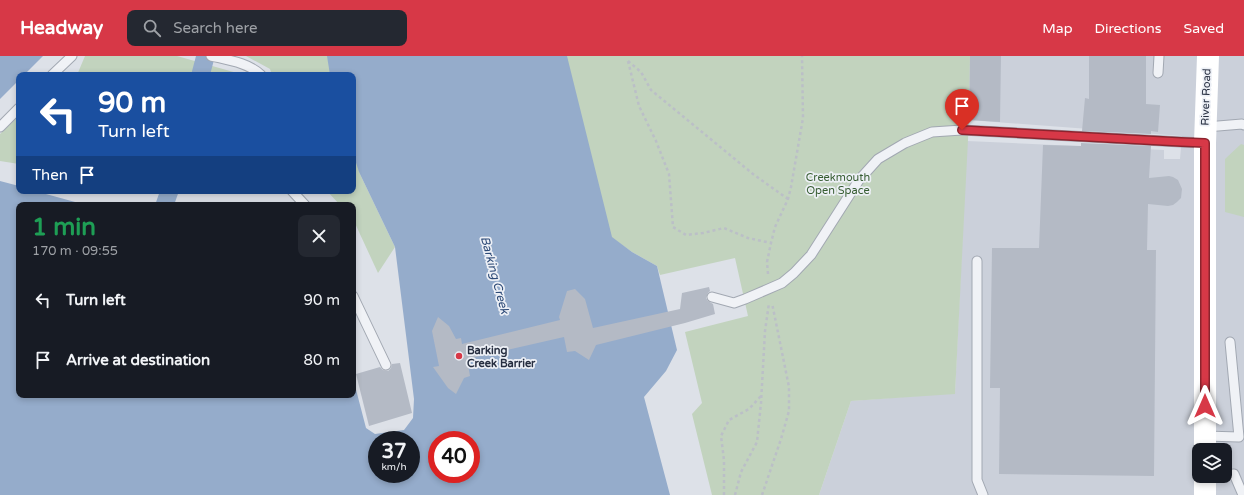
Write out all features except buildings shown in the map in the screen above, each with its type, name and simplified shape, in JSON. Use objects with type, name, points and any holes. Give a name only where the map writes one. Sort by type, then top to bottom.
[{"type":"street","name":"River Road","points":[[1205,443],[1205,135],[1208,56]]},
{"type":"lane","points":[[55,72],[72,56]]},
{"type":"lane","points":[[211,56],[242,64],[258,72]]},
{"type":"lane","points":[[1158,73],[1159,56]]},
{"type":"lane","points":[[0,127],[16,111]]},
{"type":"lane","points":[[712,296],[734,303],[782,283],[811,255],[859,180],[878,159],[905,143],[932,132],[962,130],[1181,142],[1242,124],[1244,125]]},
{"type":"lane","points":[[295,194],[301,202]]},
{"type":"lane","points":[[977,261],[977,480],[983,495]]},
{"type":"lane","points":[[356,302],[386,365]]},
{"type":"lane","points":[[1205,443],[1239,437],[1230,342]]},
{"type":"lane","points":[[1232,475],[1234,474],[1242,495]]},
{"type":"path","points":[[771,243],[748,238],[724,228],[686,235],[673,227],[669,174],[656,141],[639,106],[628,62],[641,72],[651,90],[753,174],[788,199]]},
{"type":"path","points":[[735,495],[741,472],[757,442],[762,395],[765,331],[770,297]]},
{"type":"path","points":[[724,495],[724,460],[721,436],[729,420],[749,409],[762,395]]},
{"type":"shaded area","points":[[970,56],[1244,56],[1244,495],[819,495],[851,401],[955,393],[967,141],[1164,150],[1164,159],[1180,159],[1182,136],[969,120]]},
{"type":"green space","points":[[85,56],[177,56],[233,72],[78,72]]},
{"type":"green space","points":[[246,56],[346,56],[359,75],[359,172],[395,247],[378,273],[356,225],[356,202],[337,202],[330,194],[356,194],[356,72],[271,72],[270,69]]},
{"type":"green space","name":"Creekmouth Open Space","points":[[512,56],[970,56],[969,120],[955,394],[851,401],[819,495],[712,495],[692,414],[702,403],[685,332],[748,316],[735,258],[660,275],[657,266],[632,252],[612,238]]},
{"type":"green space","points":[[16,119],[16,164],[0,161],[0,134]]},
{"type":"green space","points":[[1241,144],[1244,145],[1244,217],[1225,212],[1225,159]]},
{"type":"water","points":[[0,56],[43,56],[27,72],[16,72],[16,83],[0,99]]},
{"type":"water","points":[[196,56],[215,56],[211,72],[192,72]]},
{"type":"water","name":"Barking Creek","points":[[327,56],[567,56],[612,237],[632,252],[657,266],[677,350],[666,371],[644,397],[670,495],[0,495],[0,181],[16,185],[16,194],[46,194],[75,202],[16,202],[16,398],[356,398],[356,390],[366,428],[370,431],[368,431],[368,483],[420,483],[420,431],[397,431],[404,430],[413,418],[414,399],[395,247],[359,172],[356,162],[356,72],[330,72]]},
{"type":"water","points":[[159,194],[178,194],[175,202],[156,202]]},
{"type":"place","name":"Barking Creek Barrier","points":[[459,356]]},
{"type":"route","points":[[962,130],[1205,143],[1205,406]]}]
